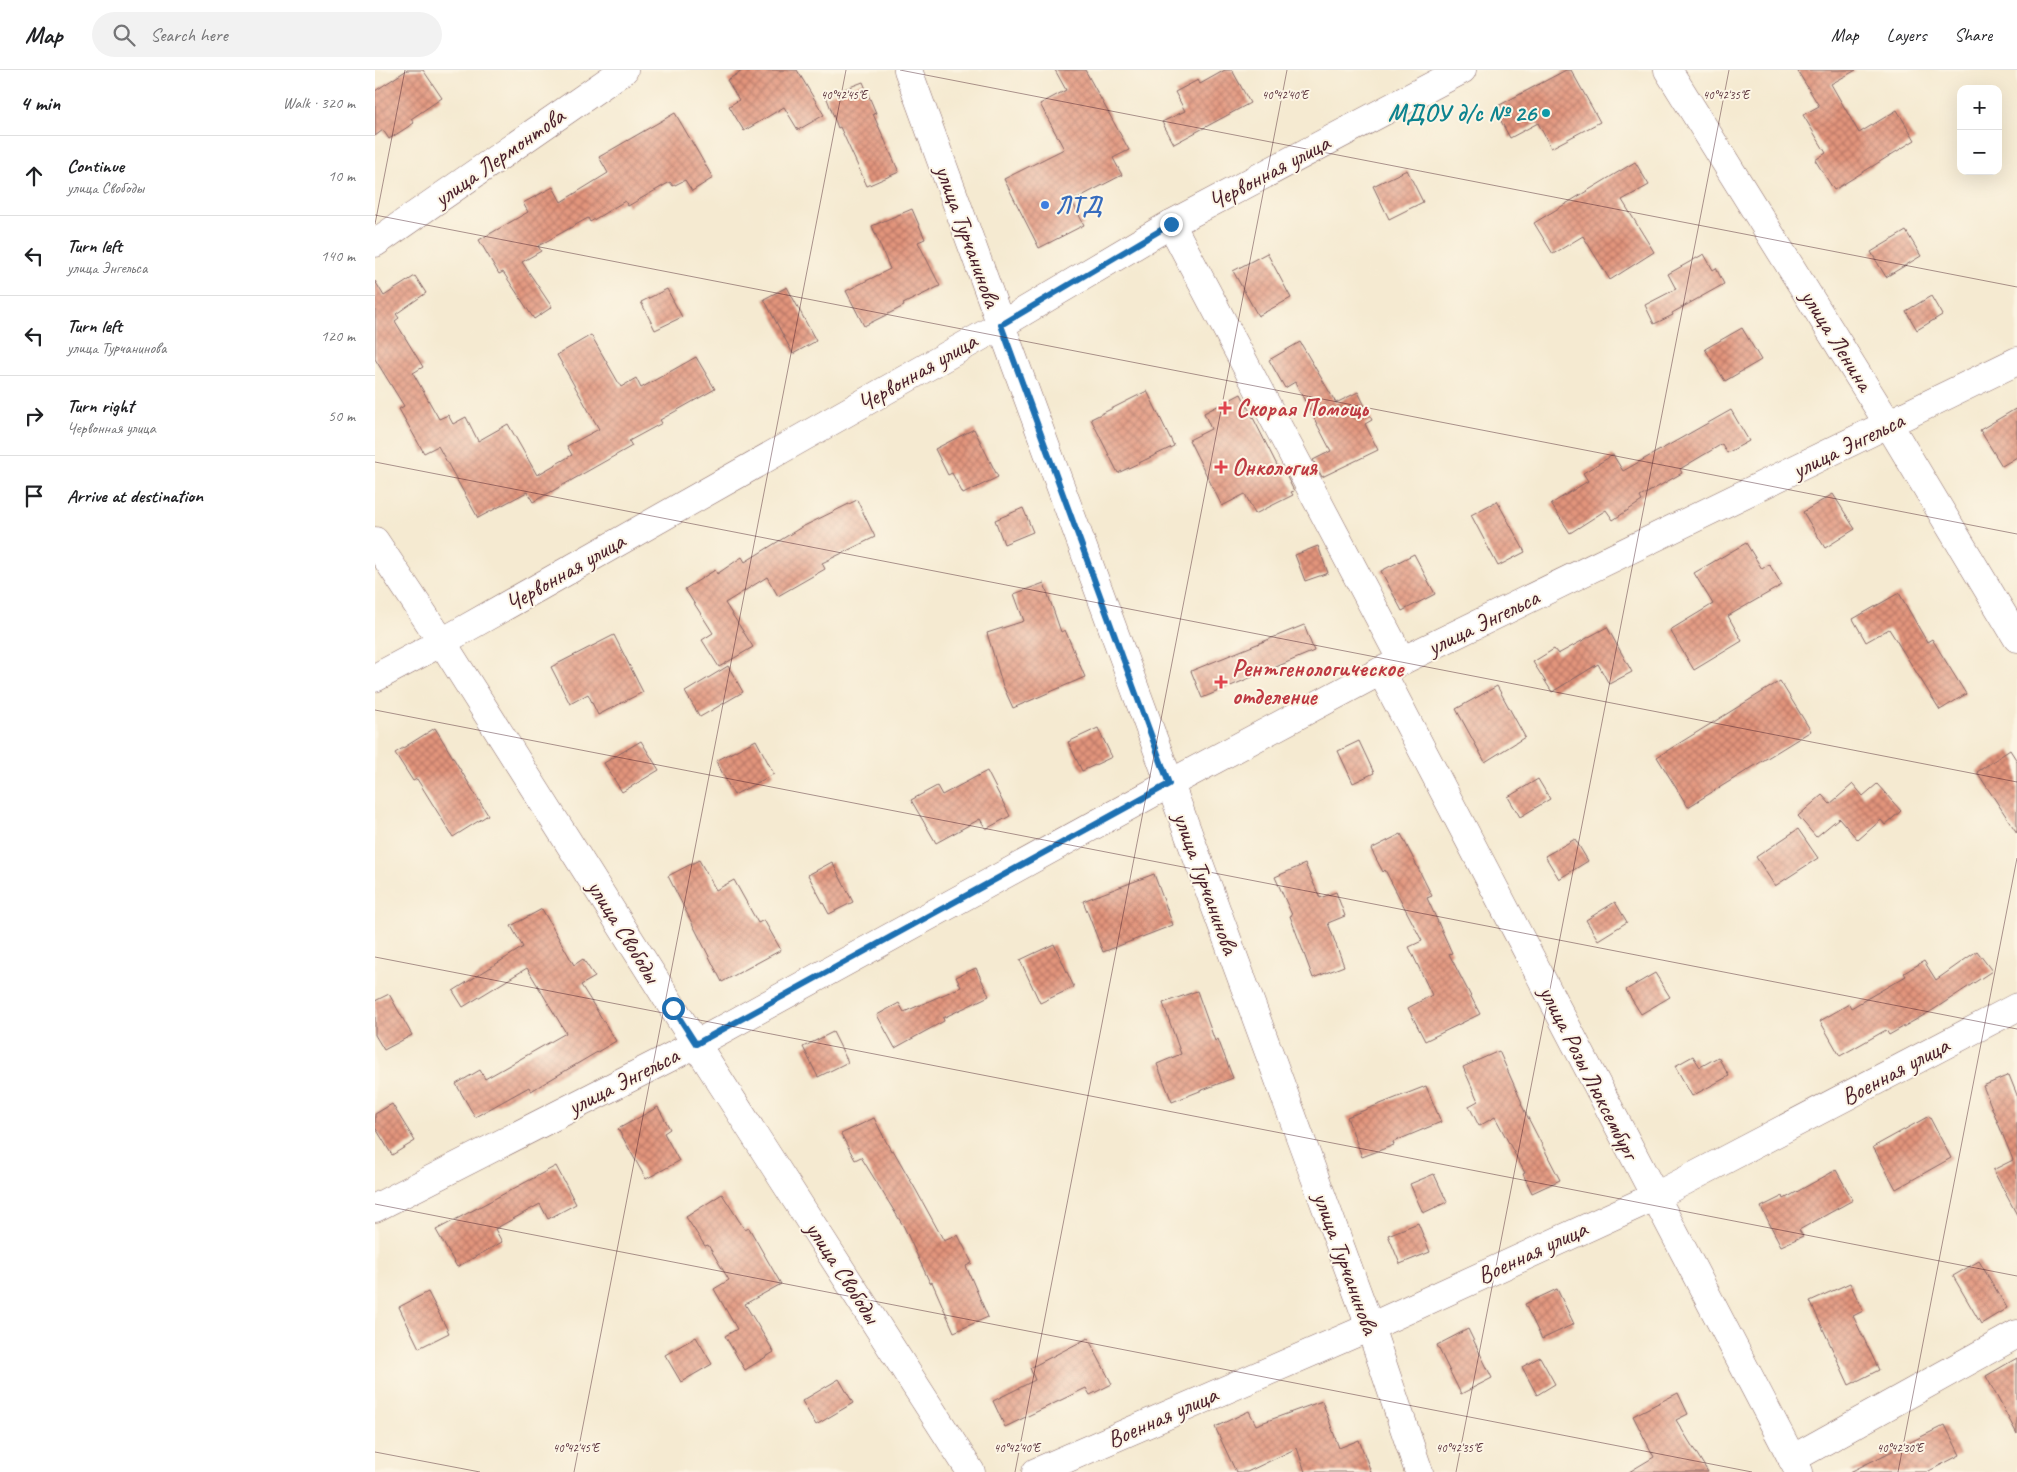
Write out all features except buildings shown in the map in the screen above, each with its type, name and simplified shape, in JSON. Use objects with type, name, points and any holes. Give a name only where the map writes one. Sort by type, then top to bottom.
[{"type":"street","name":"улица Лермонтова","points":[[375,243],[624,70]]},
{"type":"street","name":"улица Турчанинова","points":[[908,70],[1370,1327],[1419,1472]]},
{"type":"street","name":"Червонная улица","points":[[375,678],[442,642],[1001,325],[1171,224],[1462,70]]},
{"type":"street","name":"улица Ленина","points":[[1668,70],[1889,425],[2017,638]]},
{"type":"street","name":"улица Розы Люксембург","points":[[1171,224],[1654,1197],[1795,1466]]},
{"type":"street","name":"улица Энгельса","points":[[375,1208],[696,1044],[1169,784],[1391,666],[2017,361]]},
{"type":"street","name":"улица Свободы","points":[[375,541],[442,642],[696,1044],[971,1472]]},
{"type":"street","name":"Военная улица","points":[[1036,1472],[1370,1327],[1654,1197],[2017,1007]]},
{"type":"street","points":[[1795,1466],[2017,1334]]},
{"type":"place","name":"МДОУ д/с № 26","points":[[1546,113]]},
{"type":"place","name":"ЛТД","points":[[1045,205]]},
{"type":"place","name":"Скорая Помощь","points":[[1225,408]]},
{"type":"place","name":"Онкология","points":[[1221,467]]},
{"type":"place","name":"Рентгенологическое отделение","points":[[1221,682]]},
{"type":"route","points":[[673,1008],[696,1044],[1169,784],[1001,325],[1171,224]]}]
